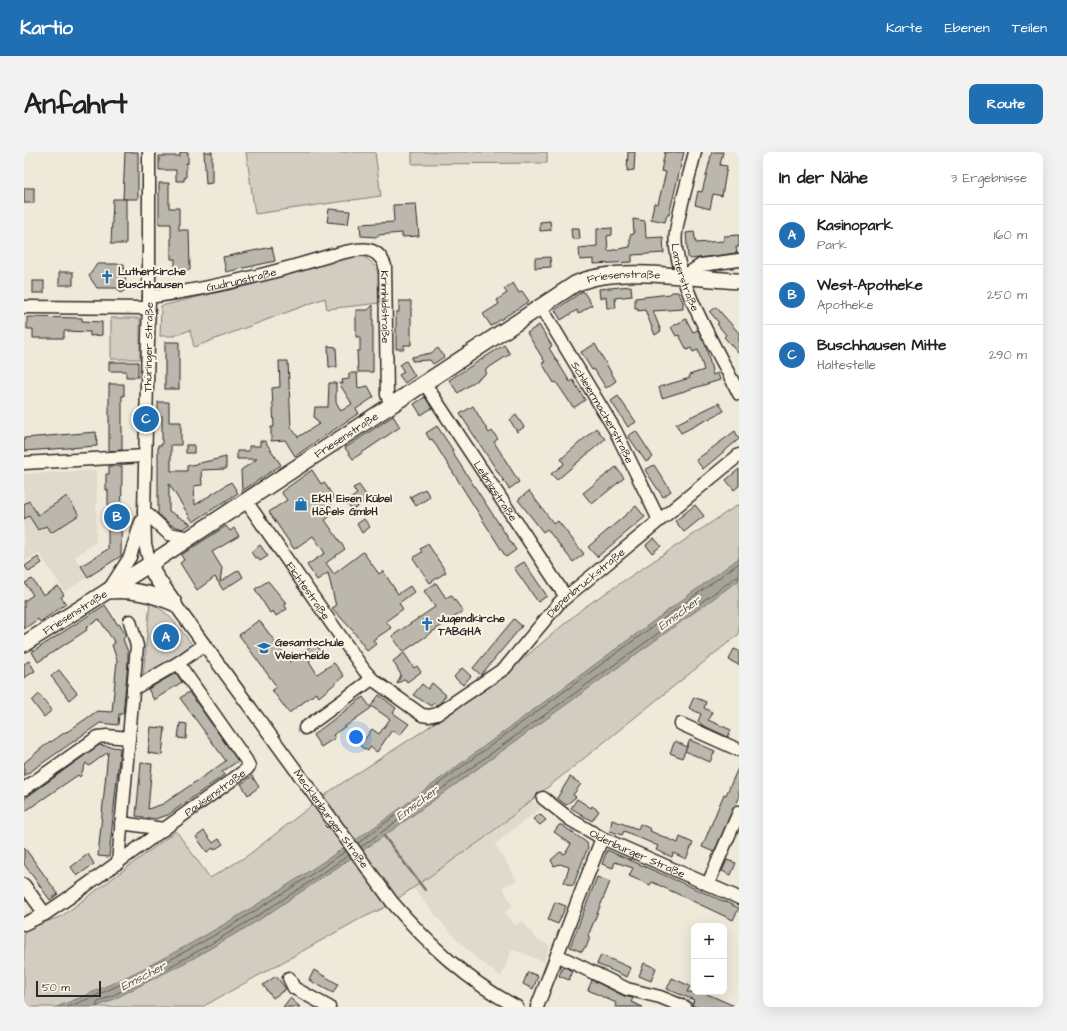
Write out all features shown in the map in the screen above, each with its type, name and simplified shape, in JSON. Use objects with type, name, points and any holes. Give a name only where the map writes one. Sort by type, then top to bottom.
[{"type":"main road","name":"Friesenstraße","points":[[24,644],[190,538],[575,284],[594,277],[640,274],[739,281]]},
{"type":"main road","name":"Mecklenburger Straße","points":[[150,564],[155,576],[174,603]]},
{"type":"main road","points":[[107,591],[134,590],[174,603]]},
{"type":"street","name":"Thüringer Straße","points":[[149,152],[144,511],[145,544],[150,564]]},
{"type":"street","name":"Lanterstraße","points":[[695,152],[676,233],[679,264],[693,302],[739,394]]},
{"type":"street","name":"Krimhildstraße","points":[[335,254],[358,248],[368,249],[380,257],[385,266],[388,395],[391,405]]},
{"type":"street","name":"Gudrunstraße","points":[[24,308],[148,303],[290,268],[335,254]]},
{"type":"street","points":[[683,277],[700,265],[739,260]]},
{"type":"street","name":"Schleiermacherstraße","points":[[541,307],[615,430],[660,520]]},
{"type":"street","name":"Leibnizstraße","points":[[425,384],[566,597]]},
{"type":"street","name":"Diepenbruckstraße","points":[[437,714],[505,668],[566,597],[739,455]]},
{"type":"street","points":[[24,463],[144,456]]},
{"type":"street","name":"Fichtestraße","points":[[246,501],[352,654],[372,679],[422,715],[429,716],[437,714]]},
{"type":"street","points":[[144,511],[157,525],[169,534],[190,538]]},
{"type":"street","points":[[107,591],[130,557],[144,511]]},
{"type":"street","name":"Mecklenburger Straße","points":[[174,603],[374,877],[409,922],[443,956],[478,985],[517,1007]]},
{"type":"street","points":[[118,863],[138,646],[130,621]]},
{"type":"street","points":[[133,689],[178,663],[204,645]]},
{"type":"street","name":"Paulsenstraße","points":[[24,924],[46,914],[245,771],[249,766],[178,663]]},
{"type":"street","points":[[306,728],[372,679]]},
{"type":"street","points":[[681,724],[739,750]]},
{"type":"street","points":[[24,789],[98,737],[107,736],[129,738]]},
{"type":"street","name":"Oldenburger Straße","points":[[543,798],[572,820],[602,838],[739,898]]},
{"type":"street","points":[[708,884],[739,812]]},
{"type":"street","points":[[122,823],[164,829]]},
{"type":"street","points":[[537,1007],[602,838]]},
{"type":"street","points":[[24,885],[46,914]]},
{"type":"street","points":[[558,955],[627,989],[660,997],[685,1007]]},
{"type":"street","points":[[289,978],[294,988],[328,1007]]},
{"type":"shaded area","points":[[246,152],[375,152],[381,196],[255,214]]},
{"type":"shaded area","points":[[412,152],[547,152],[547,163],[412,164]]},
{"type":"shaded area","points":[[359,254],[372,263],[376,269],[380,281],[380,303],[327,309],[325,298],[194,347],[190,330],[174,336],[160,336],[161,306],[247,285]]},
{"type":"shaded area","points":[[111,318],[140,318],[140,359],[111,359]]},
{"type":"shaded area","points":[[97,470],[96,542],[75,557],[88,577],[65,592],[39,553],[24,562],[24,474]]},
{"type":"shaded area","points":[[739,504],[739,634],[482,840],[384,908],[358,920],[202,1007],[95,1007],[110,1001],[101,990],[57,1007],[24,1007],[24,930],[62,916],[176,831],[210,878],[247,856],[333,789],[423,731],[523,659],[583,608]]},
{"type":"shaded area","points":[[150,602],[169,616],[193,646],[143,678]]},
{"type":"shaded area","points":[[531,801],[542,807],[495,844],[517,880],[503,887],[513,907],[505,912],[515,925],[523,921],[537,940],[550,945],[544,962],[512,949],[501,977],[475,957],[447,929],[413,888],[482,840]]},
{"type":"water","name":"Emscher","points":[[739,558],[739,580],[384,836],[259,920],[192,959],[110,1001],[95,1007],[57,1007],[100,989],[183,948],[263,901],[302,876],[379,824]]},
{"type":"building","points":[[125,152],[138,152],[138,199],[123,199]]},
{"type":"building","points":[[180,152],[188,152],[188,164],[186,163],[186,178],[184,178],[184,181],[176,181],[176,170],[159,170],[159,156],[180,156]]},
{"type":"building","points":[[204,152],[212,152],[212,183],[206,184]]},
{"type":"building","points":[[628,152],[635,152],[634,170],[627,171]]},
{"type":"building","points":[[665,152],[684,152],[669,215],[667,215],[665,222],[651,219],[654,203],[658,204],[666,172],[661,171]]},
{"type":"building","points":[[712,152],[723,152],[720,165],[727,166],[722,196],[713,194],[710,209],[695,205],[698,191],[702,192]]},
{"type":"building","points":[[159,183],[169,183],[169,208],[179,208],[179,230],[189,230],[190,270],[175,271],[175,259],[171,259],[171,224],[159,224]]},
{"type":"building","points":[[24,188],[34,188],[34,203],[24,203]]},
{"type":"building","points":[[113,199],[126,199],[126,244],[111,244]]},
{"type":"building","points":[[416,204],[419,236],[402,237],[402,233],[378,235],[378,237],[361,236],[360,224],[394,222],[393,205]]},
{"type":"building","points":[[329,209],[350,211],[348,224],[327,222]]},
{"type":"building","points":[[633,219],[645,221],[646,238],[663,237],[664,253],[632,255],[632,262],[594,264],[594,259],[580,260],[579,248],[597,246],[597,229],[612,228],[612,235],[607,236],[608,251],[630,247],[630,235],[634,234]]},
{"type":"building","points":[[550,221],[551,230],[540,231],[540,222]]},
{"type":"building","points":[[571,228],[579,228],[580,239],[572,239]]},
{"type":"building","points":[[694,232],[696,243],[724,241],[724,236],[739,235],[739,247],[736,247],[737,253],[691,259],[688,257],[686,233]]},
{"type":"building","points":[[272,247],[275,261],[226,272],[223,257]]},
{"type":"building","points":[[550,257],[551,267],[535,268],[535,258]]},
{"type":"building","name":"Lutherkirche Buschhausen","points":[[97,264],[124,264],[124,269],[126,269],[125,290],[121,293],[117,288],[97,288],[89,276]]},
{"type":"building","points":[[59,272],[73,272],[73,285],[59,285]]},
{"type":"building","points":[[33,281],[44,281],[44,293],[33,293]]},
{"type":"building","points":[[513,283],[519,293],[522,291],[529,301],[491,326],[483,314],[499,304],[497,300],[507,293],[504,289]]},
{"type":"building","points":[[631,286],[632,296],[615,298],[616,308],[607,308],[606,296],[600,299],[599,289]]},
{"type":"building","points":[[583,291],[592,305],[578,314],[577,310],[561,320],[555,310]]},
{"type":"building","points":[[672,292],[678,292],[683,302],[683,309],[653,311],[661,331],[655,335],[645,310],[638,311],[638,308],[635,308],[635,298],[670,294]]},
{"type":"building","points":[[399,301],[411,301],[411,345],[404,345],[404,349],[396,349],[396,312],[399,312]]},
{"type":"building","points":[[373,305],[373,372],[358,372],[357,351],[360,351],[360,337],[356,337],[356,310],[368,310]]},
{"type":"building","points":[[716,307],[739,333],[739,354],[724,337],[726,335],[710,312]]},
{"type":"building","points":[[27,317],[82,318],[82,321],[102,322],[102,335],[90,336],[90,332],[64,331],[64,338],[33,338],[33,329],[27,329]]},
{"type":"building","points":[[686,319],[693,332],[698,330],[706,346],[713,375],[718,373],[720,380],[662,398],[659,387],[690,378],[689,375],[704,370],[698,350],[693,352],[691,348],[687,350],[679,335],[676,336],[671,327]]},
{"type":"building","points":[[539,325],[552,346],[549,348],[570,382],[573,380],[585,400],[575,407],[573,407],[556,382],[554,383],[542,363],[545,362],[527,333]]},
{"type":"building","points":[[165,342],[179,342],[179,389],[165,389]]},
{"type":"building","points":[[595,344],[616,381],[606,388],[594,369],[592,370],[581,352]]},
{"type":"building","points":[[504,345],[510,354],[485,370],[487,373],[458,393],[449,380]]},
{"type":"building","points":[[328,346],[336,347],[337,367],[329,367]]},
{"type":"building","points":[[438,348],[444,357],[433,364],[430,360],[412,361],[412,357],[431,353]]},
{"type":"building","points":[[279,361],[288,361],[291,427],[298,437],[319,424],[314,417],[315,407],[328,407],[329,383],[336,383],[336,402],[341,411],[352,404],[339,383],[343,384],[342,380],[349,379],[349,373],[357,373],[358,388],[368,386],[374,397],[356,409],[359,413],[295,456],[285,440],[271,441],[271,427],[274,427],[272,388],[280,387]]},
{"type":"building","points":[[406,361],[415,376],[405,383],[399,375],[404,372],[400,365]]},
{"type":"building","points":[[109,362],[138,362],[138,377],[126,377],[126,371],[109,371]]},
{"type":"building","points":[[109,384],[124,384],[124,396],[122,396],[122,450],[109,451]]},
{"type":"building","points":[[618,396],[636,422],[628,427],[611,401]]},
{"type":"building","points":[[425,397],[432,408],[421,415],[414,404]]},
{"type":"building","points":[[158,402],[169,402],[169,422],[181,422],[181,445],[171,445],[171,471],[187,471],[187,466],[226,457],[226,469],[201,470],[202,485],[194,486],[195,505],[231,482],[238,493],[193,522],[169,484],[169,511],[191,524],[183,529],[171,525],[158,514],[158,445],[162,445],[162,416],[158,416]]},
{"type":"building","points":[[719,403],[724,411],[681,433],[676,424]]},
{"type":"building","points":[[473,406],[489,433],[492,431],[498,439],[494,442],[519,482],[509,489],[460,414]]},
{"type":"building","points":[[516,415],[524,427],[517,432],[510,420]]},
{"type":"building","points":[[393,416],[400,427],[353,459],[345,448]]},
{"type":"building","points":[[437,426],[453,450],[452,452],[516,550],[506,557],[432,439],[430,440],[426,433]]},
{"type":"building","points":[[596,428],[605,439],[557,480],[551,474],[564,464],[561,459]]},
{"type":"building","points":[[636,431],[653,457],[646,462],[628,436]]},
{"type":"building","points":[[735,431],[739,439],[703,469],[696,460]]},
{"type":"building","points":[[96,432],[97,446],[24,451],[24,438]]},
{"type":"building","points":[[260,441],[265,441],[281,465],[242,491],[241,470],[257,459],[237,459],[237,451],[249,451],[249,446],[260,446]]},
{"type":"building","points":[[186,445],[194,445],[194,453],[186,453]]},
{"type":"building","points":[[654,465],[671,491],[663,497],[645,470]]},
{"type":"building","points":[[109,466],[122,466],[121,556],[88,577],[81,566],[108,549],[108,490],[106,490],[106,474],[109,474]]},
{"type":"building","points":[[616,467],[624,478],[592,504],[583,493]]},
{"type":"building","points":[[739,469],[739,486],[734,490],[726,480]]},
{"type":"building","points":[[312,470],[321,484],[324,482],[334,498],[329,502],[336,512],[325,520],[345,549],[326,563],[334,574],[363,552],[379,574],[383,571],[398,594],[410,586],[414,592],[399,603],[403,609],[386,621],[391,628],[373,640],[376,644],[367,651],[353,631],[332,608],[336,606],[328,573],[317,580],[307,565],[325,553],[313,536],[294,549],[269,512],[287,500],[281,492]]},
{"type":"building","points":[[359,485],[369,499],[352,510],[346,502],[357,494],[353,488]]},
{"type":"building","points":[[425,489],[430,497],[416,506],[410,497]]},
{"type":"building","points":[[529,491],[554,524],[558,521],[584,554],[573,562],[547,529],[543,532],[518,500]]},
{"type":"building","points":[[67,496],[79,515],[51,533],[46,526],[38,530],[29,516],[24,519],[24,504],[29,501],[38,515]]},
{"type":"building","points":[[695,505],[704,516],[684,532],[675,521]]},
{"type":"building","points":[[636,506],[645,517],[597,557],[588,547]]},
{"type":"building","points":[[364,519],[370,527],[362,533],[357,524]]},
{"type":"building","points":[[226,526],[230,531],[234,528],[239,536],[212,552],[222,568],[220,582],[239,570],[243,577],[223,590],[215,577],[197,590],[180,563],[184,560],[181,555]]},
{"type":"building","points":[[654,538],[661,546],[652,553],[646,545]]},
{"type":"building","points":[[428,544],[446,572],[430,583],[413,558],[422,552],[420,549]]},
{"type":"building","points":[[260,545],[268,556],[260,561],[257,557],[255,558],[251,552]]},
{"type":"building","points":[[38,557],[42,563],[29,572],[25,566]]},
{"type":"building","points":[[524,562],[547,596],[538,602],[514,568]]},
{"type":"building","points":[[32,579],[43,595],[58,586],[64,595],[61,597],[66,604],[40,622],[38,619],[24,629],[24,601],[33,595],[25,583]]},
{"type":"building","points":[[268,581],[286,603],[284,604],[287,609],[276,616],[273,611],[270,613],[255,589]]},
{"type":"building","name":"Jugendkirche TABGHA","points":[[436,583],[446,598],[451,595],[463,611],[403,652],[392,636],[435,607],[424,591]]},
{"type":"building","points":[[105,605],[118,625],[120,624],[126,636],[123,639],[128,652],[123,714],[119,714],[118,725],[100,723],[24,776],[24,763],[50,741],[51,742],[67,732],[97,711],[112,712],[117,660],[112,645],[115,643],[99,619],[86,628],[87,630],[38,662],[32,652]]},
{"type":"building","points":[[514,619],[522,626],[481,675],[473,668]]},
{"type":"building","points":[[259,620],[290,662],[315,643],[322,652],[309,661],[317,674],[334,663],[344,676],[319,697],[316,693],[289,713],[272,690],[277,687],[239,635]]},
{"type":"building","points":[[734,649],[739,651],[739,665],[729,660]]},
{"type":"building","points":[[404,653],[414,668],[417,666],[421,672],[407,682],[405,679],[397,684],[401,675],[393,661]]},
{"type":"building","points":[[29,661],[35,671],[24,678],[24,664]]},
{"type":"building","points":[[462,668],[471,676],[463,685],[454,677]]},
{"type":"building","points":[[59,670],[77,693],[69,700],[51,676]]},
{"type":"building","points":[[176,673],[182,682],[154,700],[148,689]]},
{"type":"building","points":[[432,683],[446,695],[440,703],[437,705],[434,703],[431,706],[413,695],[422,684],[428,689]]},
{"type":"building","points":[[189,692],[238,761],[222,772],[224,775],[168,815],[155,819],[136,816],[141,763],[152,764],[148,809],[163,804],[226,761],[180,698]]},
{"type":"building","points":[[39,694],[52,710],[44,717],[32,701]]},
{"type":"building","points":[[379,695],[396,708],[393,713],[409,724],[400,735],[392,730],[377,752],[370,747],[368,751],[360,746],[372,729],[379,734],[390,719],[371,706]]},
{"type":"building","points":[[363,697],[371,708],[333,735],[335,738],[321,747],[313,735]]},
{"type":"building","points":[[694,697],[706,702],[704,708],[712,712],[708,720],[731,730],[728,737],[702,725],[698,721],[701,714],[689,708]]},
{"type":"building","points":[[180,723],[187,724],[186,739],[178,738]]},
{"type":"building","points":[[151,727],[165,728],[162,755],[148,753]]},
{"type":"building","points":[[690,740],[715,751],[710,762],[685,751]]},
{"type":"building","points":[[675,741],[687,747],[682,758],[670,753]]},
{"type":"building","points":[[99,745],[120,748],[109,857],[98,856],[108,752],[89,766],[86,763],[80,777],[78,775],[24,812],[24,799]]},
{"type":"building","points":[[739,766],[739,798],[714,852],[702,847],[724,794],[726,795]]},
{"type":"building","points":[[252,776],[259,787],[248,795],[241,784]]},
{"type":"building","points":[[570,777],[581,784],[573,795],[576,797],[566,805],[557,798]]},
{"type":"building","points":[[577,799],[599,811],[592,821],[571,808]]},
{"type":"building","points":[[540,814],[546,820],[540,825],[533,819]]},
{"type":"building","points":[[612,820],[638,829],[640,824],[651,829],[650,831],[678,843],[680,837],[693,843],[686,859],[673,853],[672,857],[656,850],[658,846],[624,831],[622,835],[610,831]]},
{"type":"building","points":[[559,825],[562,825],[587,843],[588,847],[573,886],[564,883],[569,867],[560,864],[554,866],[551,860],[560,852],[565,854],[571,844],[554,832]]},
{"type":"building","points":[[204,831],[213,843],[219,839],[223,844],[214,850],[213,848],[207,852],[196,837]]},
{"type":"building","points":[[24,847],[58,894],[50,900],[24,864]]},
{"type":"building","points":[[607,850],[739,908],[733,920],[652,882],[650,885],[629,876],[633,868],[615,862],[613,868],[602,864]]},
{"type":"building","points":[[88,854],[94,864],[77,876],[71,867]]},
{"type":"building","points":[[727,860],[736,863],[731,875],[722,871]]},
{"type":"building","points":[[597,877],[610,882],[588,936],[590,937],[586,948],[584,948],[582,952],[570,947]]},
{"type":"building","points":[[555,902],[566,906],[558,924],[548,920]]},
{"type":"building","points":[[601,955],[631,968],[627,977],[597,964]]},
{"type":"building","points":[[644,963],[656,968],[651,981],[639,976]]},
{"type":"building","points":[[563,966],[572,971],[569,980],[559,976]]},
{"type":"building","points":[[314,970],[338,984],[333,993],[309,980]]},
{"type":"building","points":[[528,972],[538,976],[533,989],[523,984]]},
{"type":"building","points":[[276,976],[286,989],[273,998],[263,985]]},
{"type":"building","points":[[672,978],[690,986],[687,992],[691,992],[691,995],[709,995],[737,1007],[697,1007],[692,1005],[694,1000],[667,989]]},
{"type":"building","points":[[592,980],[624,996],[633,998],[631,1002],[643,1007],[615,1007],[616,1003],[588,990]]},
{"type":"building","points":[[290,998],[300,1007],[283,1007]]},
{"type":"waterway","points":[[384,836],[425,890]]},
{"type":"place","name":"Lutherkirche Buschhausen","points":[[107,277]]},
{"type":"place","name":"Buschhausen Mitte","points":[[146,419]]},
{"type":"place","name":"EKH Eisen Kübel Höfels GmbH","points":[[301,504]]},
{"type":"place","name":"West-Apotheke","points":[[117,517]]},
{"type":"place","name":"Jugendkirche TABGHA","points":[[427,624]]},
{"type":"place","name":"Kasinopark","points":[[166,637]]},
{"type":"place","name":"Gesamtschule Weierheide","points":[[264,648]]}]
